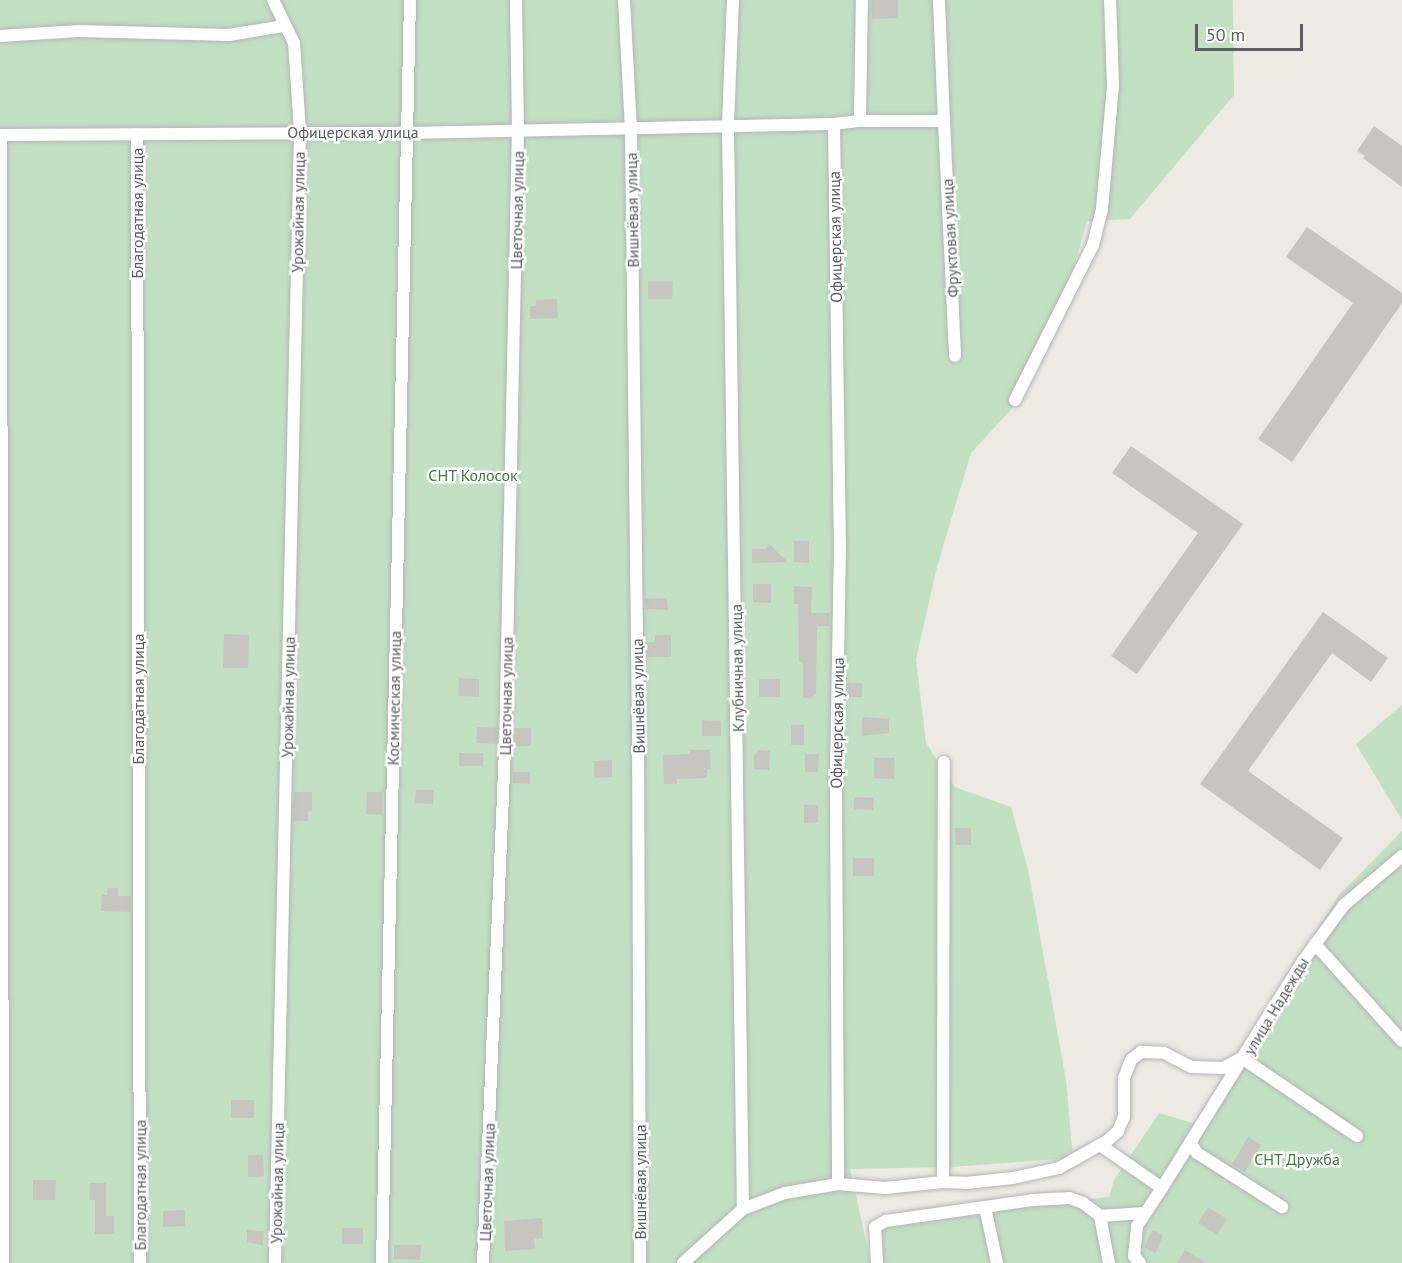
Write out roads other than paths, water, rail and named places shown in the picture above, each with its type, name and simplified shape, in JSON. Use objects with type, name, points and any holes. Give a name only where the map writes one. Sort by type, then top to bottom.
[{"type":"street","name":"Урожайная улица","points":[[273,0],[294,44],[300,132],[275,1263]]},
{"type":"street","name":"Космическая улица","points":[[382,1263],[410,0]]},
{"type":"street","name":"Цветочная улица","points":[[483,1263],[505,748],[518,129],[516,0]]},
{"type":"street","name":"Вишнёвая улица","points":[[624,0],[631,128],[638,730],[640,1263]]},
{"type":"street","name":"Клубничная улица","points":[[733,0],[728,127],[742,1209]]},
{"type":"street","points":[[860,122],[862,0]]},
{"type":"street","name":"Фруктовая улица","points":[[939,0],[955,356]]},
{"type":"street","points":[[1015,400],[1093,245],[1102,209],[1113,85],[1110,0]]},
{"type":"street","points":[[0,36],[79,31],[229,35],[284,26]]},
{"type":"street","points":[[834,124],[944,121]]},
{"type":"street","name":"Офицерская улица","points":[[0,135],[407,133],[834,124],[840,546],[836,783],[838,1184]]},
{"type":"street","name":"Благодатная улица","points":[[136,134],[140,1263]]},
{"type":"street","points":[[0,135],[3,1263]]},
{"type":"street","points":[[943,1182],[944,762]]},
{"type":"street","name":"улица Надежды","points":[[1357,1136],[1242,1058],[1315,944],[1344,905],[1402,856]]},
{"type":"street","points":[[1315,944],[1402,1041]]},
{"type":"street","points":[[683,1263],[742,1209],[785,1193],[838,1184],[885,1188],[943,1182],[966,1183],[1013,1178],[1059,1168],[1100,1145],[1118,1131],[1124,1117],[1124,1078],[1131,1060],[1141,1052],[1164,1053],[1192,1067],[1223,1068],[1242,1058]]},
{"type":"street","points":[[1140,1263],[1134,1256],[1137,1226],[1242,1058]]},
{"type":"street","points":[[1190,1142],[1197,1153],[1282,1207]]},
{"type":"street","points":[[1100,1145],[1162,1188]]},
{"type":"street","points":[[877,1263],[875,1227],[886,1221],[1033,1200],[1070,1198],[1083,1203],[1100,1216],[1144,1213]]},
{"type":"street","points":[[985,1208],[996,1263]]},
{"type":"street","points":[[1100,1216],[1109,1263]]},
{"type":"park label","name":"СНТ Колосок","points":[[473,475]]},
{"type":"park label","name":"СНТ Дружба","points":[[1297,1159]]}]
